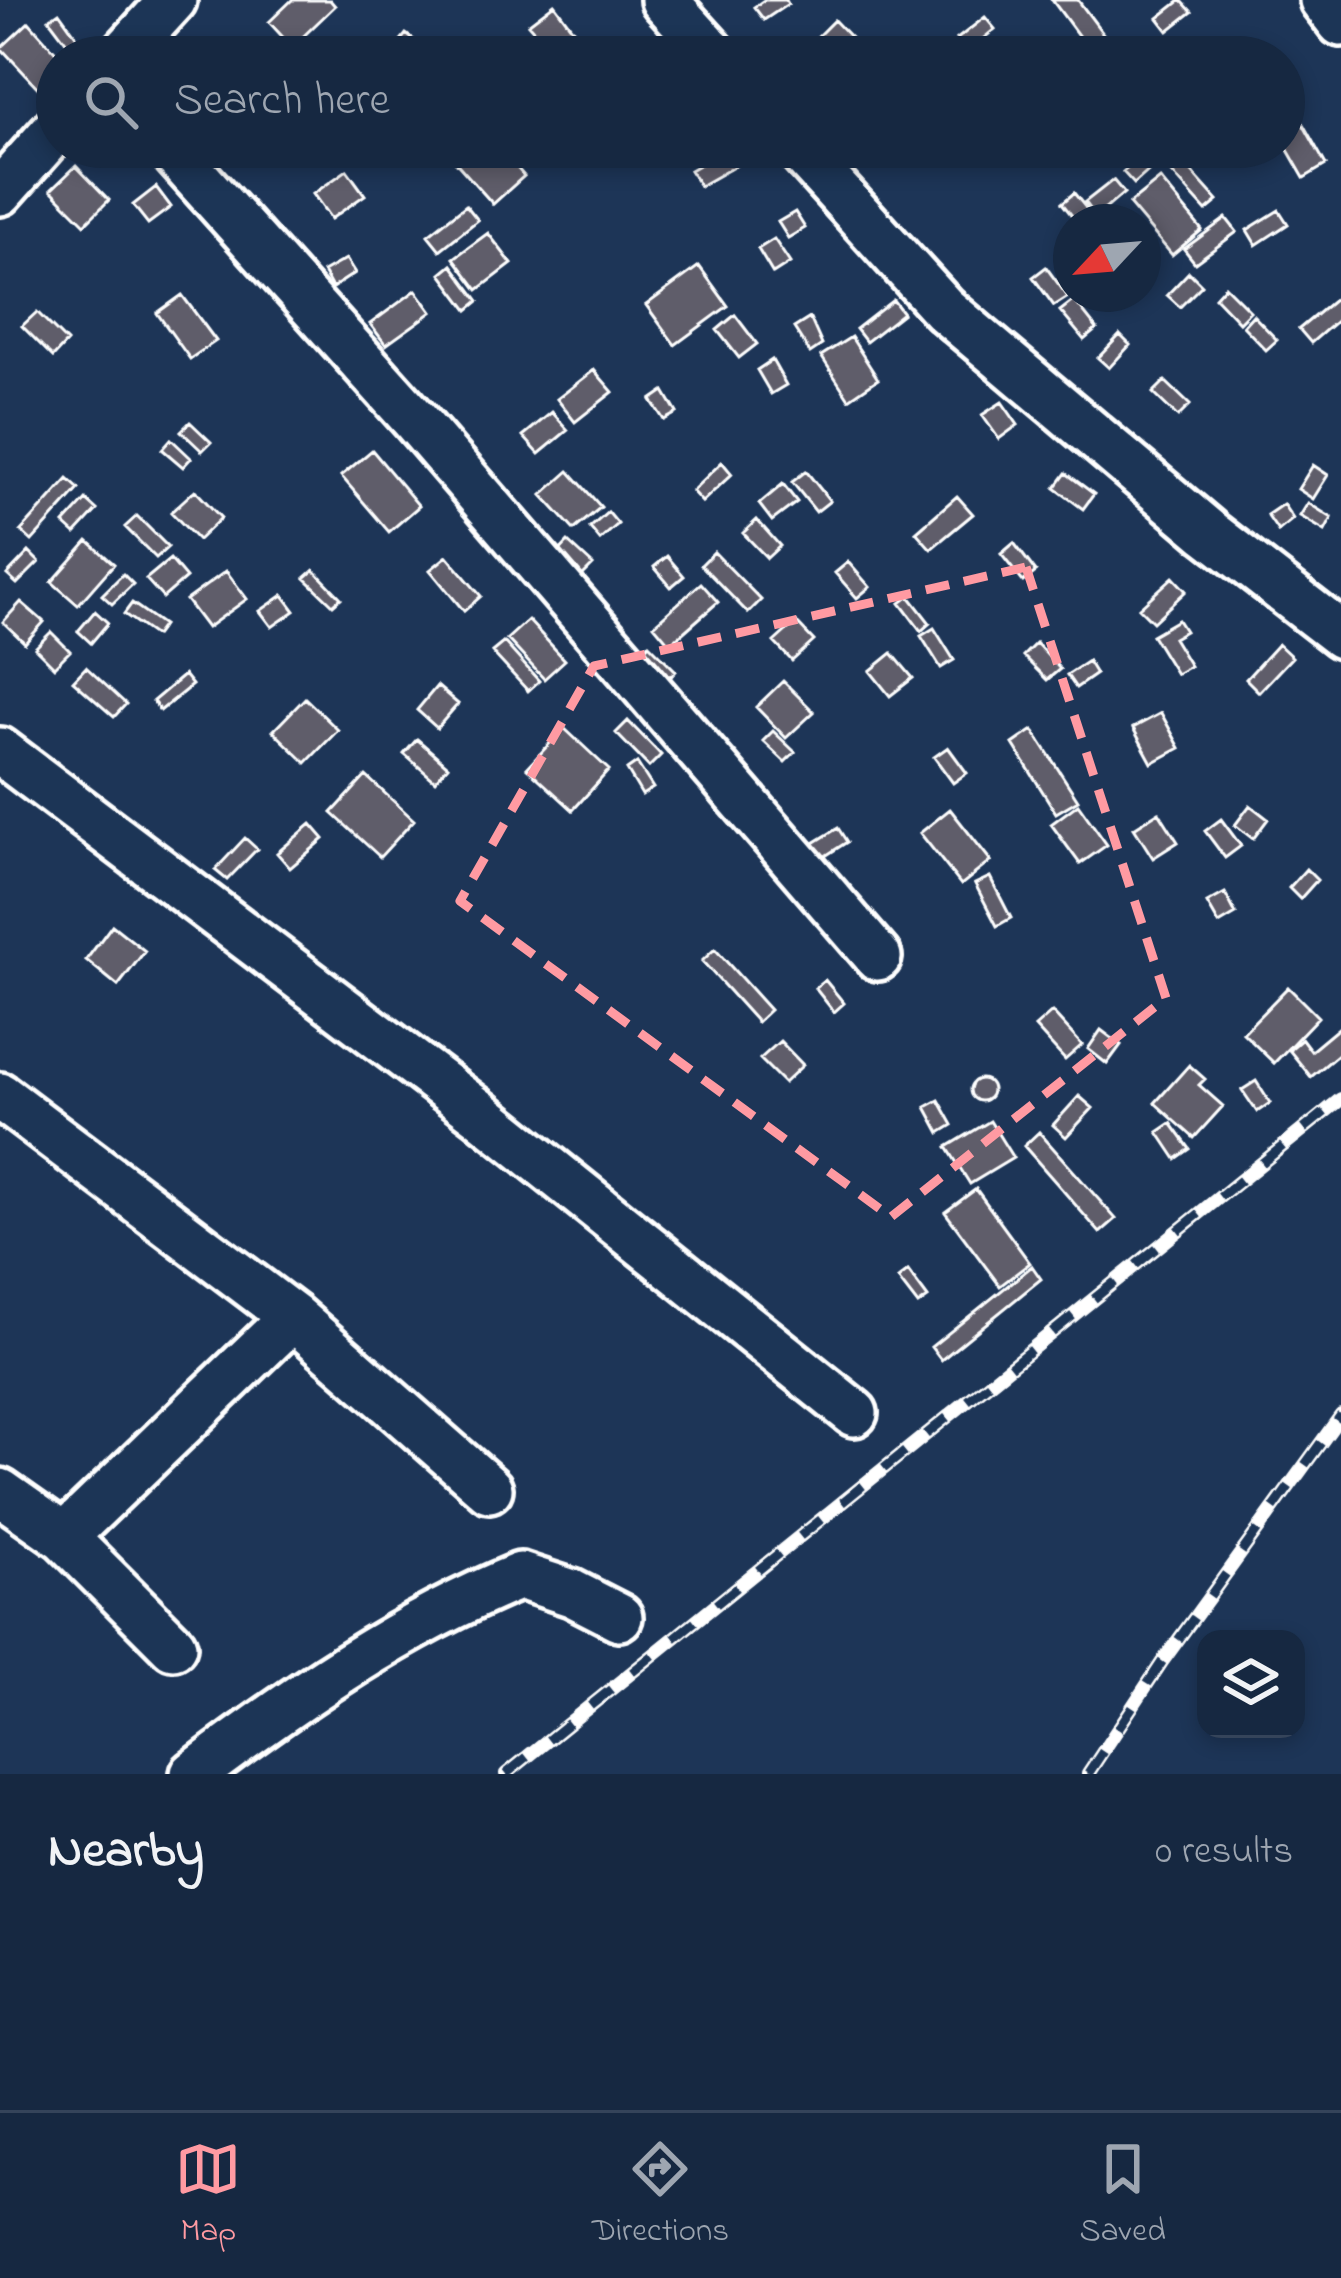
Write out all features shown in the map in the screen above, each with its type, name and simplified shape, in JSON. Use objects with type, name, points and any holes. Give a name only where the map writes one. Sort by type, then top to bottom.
[{"type":"street","points":[[140,36],[173,0]]},
{"type":"street","points":[[664,0],[697,36]]},
{"type":"street","points":[[1323,0],[1341,23]]},
{"type":"street","points":[[0,192],[36,152]]},
{"type":"street","points":[[188,168],[428,436],[878,957]]},
{"type":"street","points":[[816,168],[944,309],[1208,532],[1341,635]]},
{"type":"street","points":[[0,751],[480,1114],[854,1413]]},
{"type":"street","points":[[0,1096],[293,1317],[489,1490]]},
{"type":"street","points":[[64,1537],[293,1317]]},
{"type":"street","points":[[0,1492],[64,1537],[172,1646]]},
{"type":"street","points":[[194,1774],[290,1701],[457,1602],[520,1576],[572,1593],[619,1617]]},
{"type":"highlighted area","points":[[1026,567],[1166,998],[891,1217],[460,901],[594,666]]},
{"type":"building","points":[[292,0],[330,0],[335,6],[304,36],[282,36],[269,22]]},
{"type":"building","points":[[764,0],[786,0],[788,4],[764,20],[754,7]]},
{"type":"building","points":[[1052,0],[1078,0],[1105,36],[1079,36]]},
{"type":"building","points":[[1181,0],[1192,12],[1168,31],[1158,18]]},
{"type":"building","points":[[554,4],[578,36],[539,36],[528,24]]},
{"type":"building","points":[[59,12],[76,36],[62,36],[49,19]]},
{"type":"building","points":[[985,17],[995,29],[986,36],[961,36]]},
{"type":"building","points":[[834,20],[849,36],[818,36]]},
{"type":"building","points":[[29,22],[41,36],[36,36],[36,86],[1,48]]},
{"type":"building","points":[[1305,128],[1326,165],[1304,178],[1298,168],[1305,168]]},
{"type":"building","points":[[78,168],[109,200],[85,224],[51,190]]},
{"type":"building","points":[[461,168],[517,168],[524,176],[493,204]]},
{"type":"building","points":[[693,168],[732,168],[700,186],[690,170]]},
{"type":"building","points":[[1128,168],[1152,168],[1134,184],[1123,172]]},
{"type":"building","points":[[1167,168],[1188,168],[1218,201],[1206,211]]},
{"type":"building","points":[[347,170],[365,195],[331,219],[313,194]]},
{"type":"building","points":[[1160,179],[1202,230],[1172,255],[1161,242],[1161,204],[1129,204]]},
{"type":"building","points":[[1113,180],[1124,193],[1111,204],[1085,202]]},
{"type":"building","points":[[156,187],[171,207],[148,224],[133,205]]},
{"type":"building","points":[[1074,193],[1083,204],[1063,204]]},
{"type":"building","points":[[466,205],[478,220],[440,250],[428,235]]},
{"type":"building","points":[[1279,210],[1288,224],[1256,245],[1247,230]]},
{"type":"building","points":[[795,212],[805,228],[788,238],[778,222]]},
{"type":"building","points":[[1226,218],[1237,232],[1195,263],[1184,249]]},
{"type":"building","points":[[488,233],[512,264],[478,290],[454,258]]},
{"type":"building","points":[[774,239],[790,263],[773,274],[758,249]]},
{"type":"building","points":[[346,259],[355,273],[332,288],[323,272]]},
{"type":"building","points":[[452,265],[479,301],[468,310],[441,274]]},
{"type":"building","points":[[699,266],[728,306],[675,345],[646,305]]},
{"type":"building","points":[[1046,267],[1053,277],[1053,305],[1033,277]]},
{"type":"building","points":[[1189,272],[1202,285],[1180,307],[1167,295]]},
{"type":"building","points":[[1225,286],[1250,311],[1239,322],[1215,297]]},
{"type":"building","points":[[416,290],[432,312],[386,345],[370,324]]},
{"type":"building","points":[[1341,294],[1341,317],[1311,343],[1299,329]]},
{"type":"building","points":[[182,295],[216,341],[190,359],[157,313]]},
{"type":"building","points":[[893,300],[903,313],[866,342],[856,329]]},
{"type":"building","points":[[37,312],[67,342],[53,357],[22,326]]},
{"type":"building","points":[[1061,312],[1084,312],[1097,329],[1084,340]]},
{"type":"building","points":[[735,315],[757,344],[739,358],[717,330]]},
{"type":"building","points":[[1253,315],[1277,340],[1266,350],[1243,326]]},
{"type":"building","points":[[810,318],[822,345],[810,353],[794,328]]},
{"type":"building","points":[[1120,335],[1130,345],[1109,368],[1098,358]]},
{"type":"building","points":[[851,337],[878,379],[849,399],[821,356]]},
{"type":"building","points":[[772,360],[786,385],[771,394],[757,370]]},
{"type":"building","points":[[594,370],[613,392],[575,422],[557,399]]},
{"type":"building","points":[[1165,381],[1190,405],[1178,417],[1153,393]]},
{"type":"building","points":[[664,391],[677,413],[664,420],[651,400]]},
{"type":"building","points":[[1002,402],[1018,425],[999,439],[982,415]]},
{"type":"building","points":[[552,412],[568,430],[539,454],[523,436]]},
{"type":"building","points":[[190,422],[211,442],[202,451],[181,431]]},
{"type":"building","points":[[171,439],[191,458],[183,467],[162,449]]},
{"type":"building","points":[[372,450],[419,506],[389,532],[341,476]]},
{"type":"building","points":[[722,462],[732,474],[702,502],[692,491]]},
{"type":"building","points":[[1313,465],[1328,475],[1313,499],[1298,489]]},
{"type":"building","points":[[569,471],[601,507],[574,530],[542,495]]},
{"type":"building","points":[[806,471],[830,501],[816,512],[792,482]]},
{"type":"building","points":[[1066,473],[1094,494],[1083,509],[1055,488]]},
{"type":"building","points":[[68,479],[79,489],[32,541],[21,531]]},
{"type":"building","points":[[783,484],[797,502],[772,521],[759,504]]},
{"type":"building","points":[[195,490],[221,518],[198,540],[171,512]]},
{"type":"building","points":[[957,496],[973,514],[931,549],[916,532]]},
{"type":"building","points":[[86,500],[97,510],[75,534],[64,524]]},
{"type":"building","points":[[1308,503],[1332,518],[1325,531],[1300,516]]},
{"type":"building","points":[[1283,504],[1293,519],[1278,531],[1267,515]]},
{"type":"building","points":[[608,512],[618,524],[600,540],[590,528]]},
{"type":"building","points":[[137,516],[168,547],[156,558],[125,527]]},
{"type":"building","points":[[757,520],[780,546],[767,558],[743,533]]},
{"type":"building","points":[[88,541],[114,564],[78,605],[52,582]]},
{"type":"building","points":[[568,542],[593,565],[579,579],[555,556]]},
{"type":"building","points":[[1014,543],[1036,572],[1023,582],[1001,554]]},
{"type":"building","points":[[29,552],[39,562],[17,584],[7,575]]},
{"type":"building","points":[[714,552],[761,600],[748,613],[701,565]]},
{"type":"building","points":[[447,556],[481,596],[464,611],[430,570]]},
{"type":"building","points":[[667,556],[684,576],[671,587],[654,567]]},
{"type":"building","points":[[170,559],[186,578],[163,598],[146,579]]},
{"type":"building","points":[[848,562],[870,587],[857,598],[835,573]]},
{"type":"building","points":[[314,570],[341,598],[333,605],[305,578]]},
{"type":"building","points":[[226,571],[247,599],[207,628],[186,600]]},
{"type":"building","points":[[123,574],[133,584],[112,604],[102,595]]},
{"type":"building","points":[[1173,577],[1186,591],[1153,622],[1139,608]]},
{"type":"building","points":[[701,583],[718,602],[670,644],[654,625]]},
{"type":"building","points":[[283,595],[295,611],[272,627],[260,611]]},
{"type":"building","points":[[909,596],[930,623],[921,631],[900,603]]},
{"type":"building","points":[[21,602],[44,622],[25,643],[3,622]]},
{"type":"building","points":[[132,603],[163,625],[155,636],[124,614]]},
{"type":"building","points":[[95,611],[108,623],[91,643],[78,631]]},
{"type":"building","points":[[528,620],[565,660],[544,679],[507,639]]},
{"type":"building","points":[[1178,620],[1185,631],[1173,638],[1190,666],[1176,674],[1152,635]]},
{"type":"building","points":[[796,622],[814,641],[792,661],[774,642]]},
{"type":"building","points":[[934,628],[954,660],[941,668],[921,636]]},
{"type":"building","points":[[51,632],[70,651],[54,667],[35,648]]},
{"type":"building","points":[[504,642],[539,681],[528,691],[492,652]]},
{"type":"building","points":[[1036,643],[1060,669],[1047,680],[1023,656]]},
{"type":"building","points":[[649,644],[676,671],[661,687],[634,661]]},
{"type":"building","points":[[1278,644],[1292,657],[1259,692],[1246,679]]},
{"type":"building","points":[[892,653],[913,678],[890,696],[870,671]]},
{"type":"building","points":[[1088,661],[1096,674],[1076,688],[1067,675]]},
{"type":"building","points":[[86,667],[126,704],[114,717],[73,681]]},
{"type":"building","points":[[184,675],[192,685],[160,711],[153,701]]},
{"type":"building","points":[[783,681],[814,712],[786,738],[756,707]]},
{"type":"building","points":[[437,686],[458,704],[437,728],[417,710]]},
{"type":"building","points":[[305,698],[338,730],[306,763],[273,731]]},
{"type":"building","points":[[1161,713],[1180,748],[1152,763],[1133,728]]},
{"type":"building","points":[[628,721],[661,755],[649,767],[616,733]]},
{"type":"building","points":[[564,728],[609,770],[573,810],[527,768]]},
{"type":"building","points":[[1033,730],[1078,800],[1056,813],[1013,744]]},
{"type":"building","points":[[773,731],[795,752],[785,762],[763,741]]},
{"type":"building","points":[[417,739],[448,766],[435,781],[404,754]]},
{"type":"building","points":[[948,747],[967,773],[953,783],[934,757]]},
{"type":"building","points":[[637,763],[653,788],[642,795],[627,770]]},
{"type":"building","points":[[366,776],[414,820],[380,857],[332,813]]},
{"type":"building","points":[[1078,804],[1107,845],[1080,864],[1051,824]]},
{"type":"building","points":[[1250,805],[1268,819],[1253,839],[1235,825]]},
{"type":"building","points":[[950,809],[991,861],[961,885],[920,833]]},
{"type":"building","points":[[1159,812],[1178,842],[1153,858],[1134,828]]},
{"type":"building","points":[[1221,819],[1241,846],[1225,858],[1205,831]]},
{"type":"building","points":[[311,824],[324,839],[290,868],[277,853]]},
{"type":"building","points":[[838,828],[847,842],[819,860],[809,846]]},
{"type":"building","points":[[245,838],[257,849],[227,880],[215,870]]},
{"type":"building","points":[[1306,869],[1317,880],[1300,899],[1289,888]]},
{"type":"building","points":[[990,877],[1011,918],[997,926],[975,884]]},
{"type":"building","points":[[1225,893],[1236,914],[1219,924],[1207,903]]},
{"type":"building","points":[[112,925],[145,951],[118,986],[86,960]]},
{"type":"building","points":[[715,949],[770,1010],[757,1022],[702,961]]},
{"type":"building","points":[[825,980],[844,1003],[834,1012],[815,988]]},
{"type":"building","points":[[1288,987],[1318,1017],[1274,1063],[1243,1033]]},
{"type":"building","points":[[1052,1012],[1082,1045],[1065,1060],[1035,1027]]},
{"type":"building","points":[[1341,1026],[1341,1052],[1311,1077],[1289,1050],[1302,1039],[1311,1051]]},
{"type":"building","points":[[1101,1030],[1121,1045],[1107,1064],[1088,1049]]},
{"type":"building","points":[[780,1041],[803,1065],[784,1083],[760,1059]]},
{"type":"building","points":[[1189,1065],[1205,1079],[1199,1085],[1223,1106],[1194,1138],[1155,1103]]},
{"type":"building","points":[[981,1079],[992,1090],[981,1101],[970,1090]]},
{"type":"building","points":[[1256,1081],[1270,1103],[1257,1112],[1242,1090]]},
{"type":"building","points":[[1079,1096],[1093,1108],[1066,1137],[1053,1125]]},
{"type":"building","points":[[939,1100],[953,1125],[940,1133],[926,1107]]},
{"type":"building","points":[[990,1121],[1013,1158],[970,1184],[947,1147]]},
{"type":"building","points":[[1171,1123],[1190,1149],[1176,1159],[1158,1132]]},
{"type":"building","points":[[1039,1132],[1116,1219],[1100,1233],[1024,1146]]},
{"type":"building","points":[[976,1189],[1030,1263],[1000,1286],[945,1212]]},
{"type":"building","points":[[1032,1266],[1041,1279],[941,1360],[931,1347]]},
{"type":"building","points":[[908,1271],[928,1298],[918,1305],[898,1279]]},
{"type":"railway","points":[[506,1774],[1341,1099]]},
{"type":"railway","points":[[1088,1774],[1162,1662],[1341,1415]]}]
